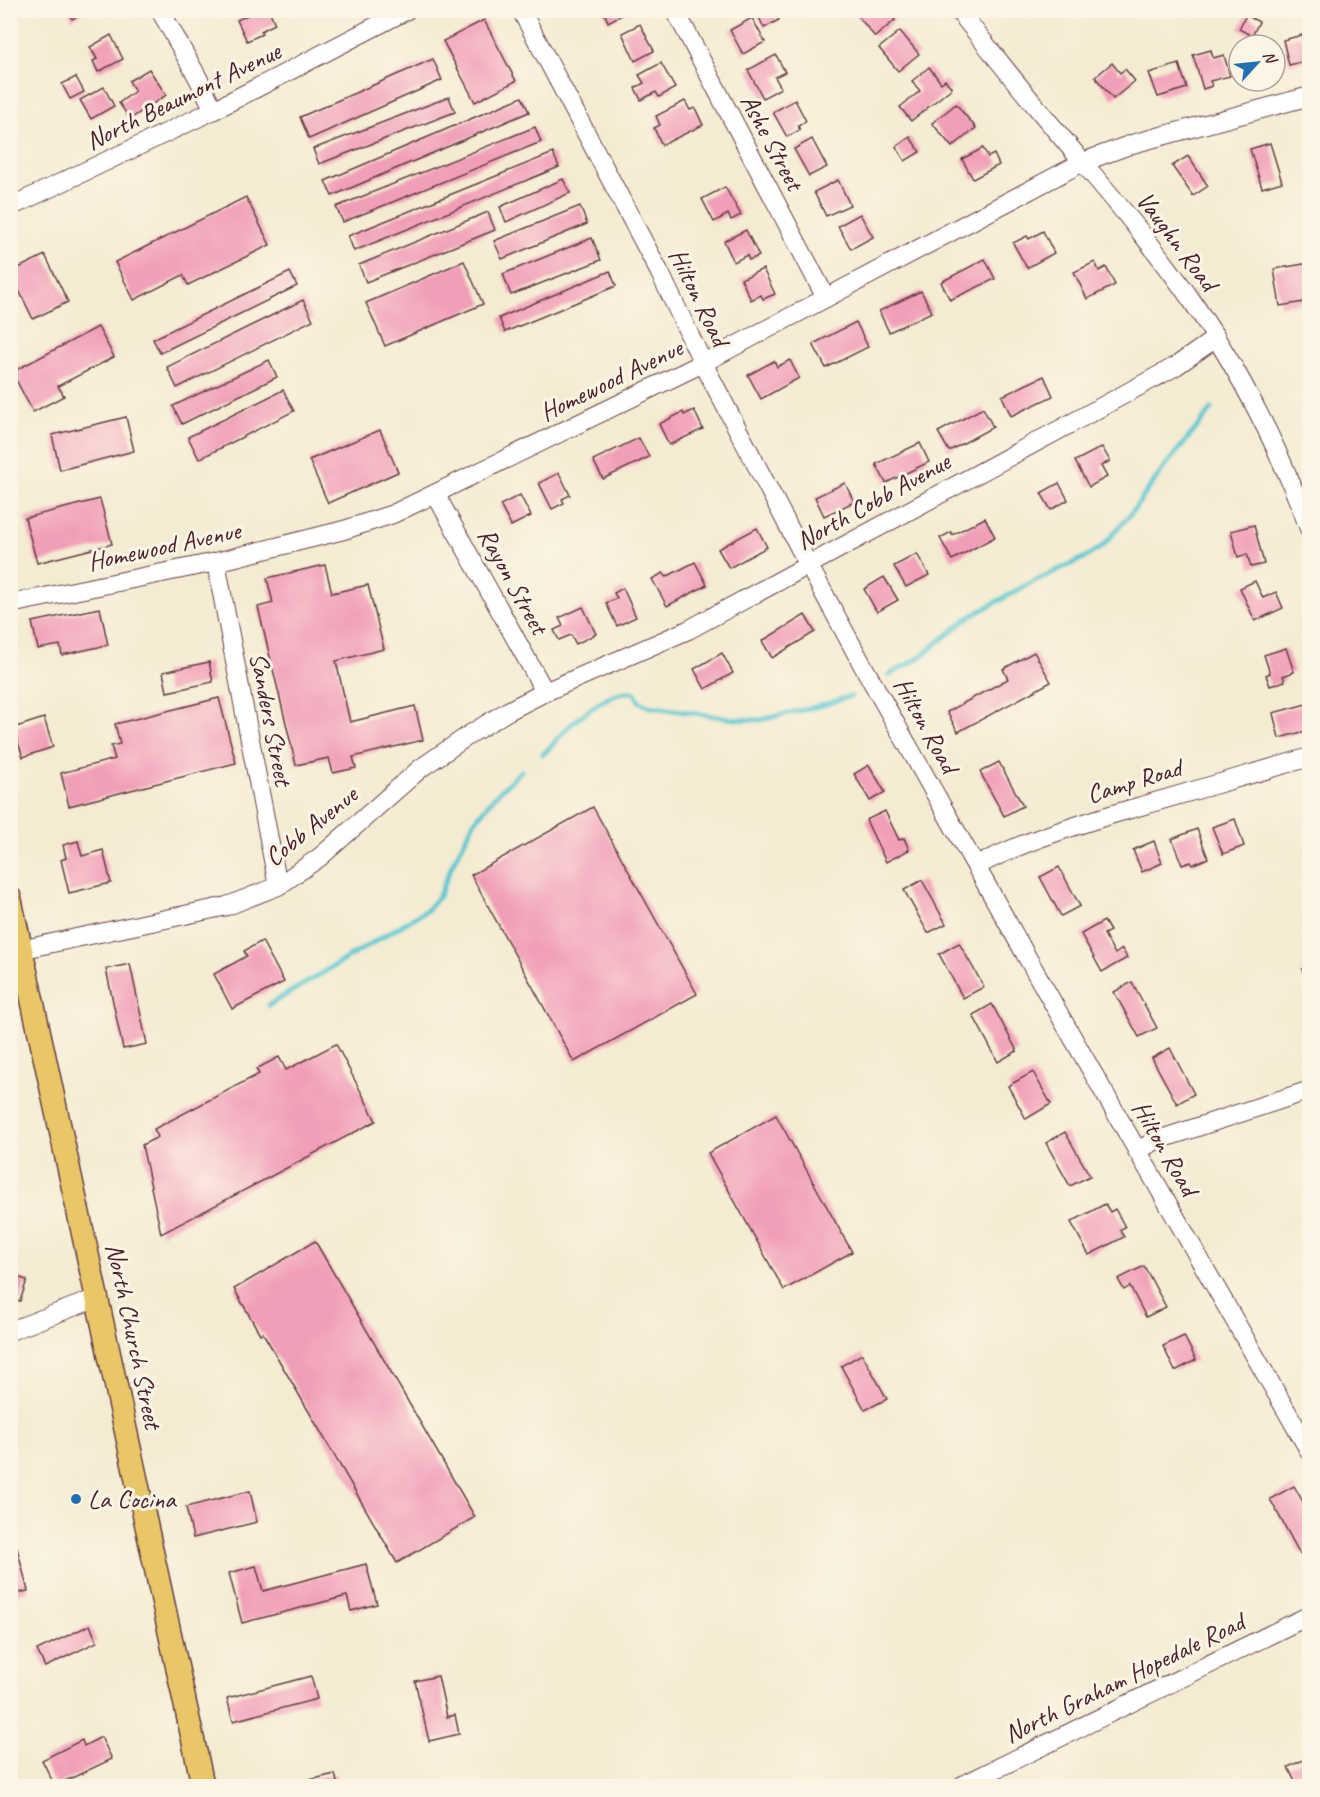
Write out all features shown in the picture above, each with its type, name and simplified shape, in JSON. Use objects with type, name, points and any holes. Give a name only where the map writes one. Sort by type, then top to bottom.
[{"type":"main road","name":"North Church Street","points":[[10,898],[16,950],[97,1298],[203,1786]]},
{"type":"street","points":[[160,10],[214,110]]},
{"type":"street","name":"North Beaumont Avenue","points":[[10,207],[214,110],[408,10]]},
{"type":"street","name":"Hilton Road","points":[[521,10],[660,273],[703,363],[809,566],[868,674],[1310,1452]]},
{"type":"street","name":"Ashe Street","points":[[675,10],[826,298]]},
{"type":"street","name":"Vaughn Road","points":[[958,10],[1083,162],[1191,300],[1216,338],[1279,457],[1310,531]]},
{"type":"street","name":"Homewood Avenue","points":[[10,604],[216,562],[344,531],[393,514],[703,363],[1083,162],[1132,144],[1310,96]]},
{"type":"street","name":"North Cobb Avenue","points":[[545,692],[688,630],[1176,366],[1216,338]]},
{"type":"street","name":"Rayon Street","points":[[436,495],[545,692]]},
{"type":"street","name":"Sanders Street","points":[[216,562],[278,886]]},
{"type":"street","name":"Cobb Avenue","points":[[16,950],[78,939],[227,906],[278,886],[320,857],[420,768],[472,732],[545,692]]},
{"type":"street","name":"Camp Road","points":[[977,866],[1006,851],[1068,829],[1206,786],[1310,757]]},
{"type":"street","points":[[1137,1151],[1155,1141],[1310,1090]]},
{"type":"street","points":[[10,1331],[97,1298]]},
{"type":"street","name":"North Graham Hopedale Road","points":[[961,1786],[1310,1615]]},
{"type":"building","points":[[67,10],[88,10],[72,19]]},
{"type":"building","points":[[258,10],[269,10],[275,24],[261,31],[262,34],[247,41],[237,20]]},
{"type":"building","points":[[603,10],[631,10],[608,22]]},
{"type":"building","points":[[762,10],[774,10],[779,20],[764,28],[757,13]]},
{"type":"building","points":[[853,10],[888,10],[895,20],[875,37]]},
{"type":"building","points":[[1246,15],[1259,22],[1254,33],[1246,33],[1239,29]]},
{"type":"building","points":[[752,18],[765,42],[743,54],[730,30]]},
{"type":"building","points":[[484,20],[516,81],[475,102],[443,41]]},
{"type":"building","points":[[640,24],[654,51],[635,61],[622,33]]},
{"type":"building","points":[[900,31],[919,54],[898,71],[879,48]]},
{"type":"building","points":[[1310,33],[1310,60],[1289,65],[1287,39]]},
{"type":"building","points":[[111,35],[123,59],[98,72],[93,61],[97,59],[90,47]]},
{"type":"building","points":[[1211,50],[1213,58],[1224,55],[1227,77],[1210,81],[1212,86],[1203,89],[1193,55]]},
{"type":"building","points":[[776,55],[785,72],[775,77],[781,88],[763,98],[748,70]]},
{"type":"building","points":[[433,59],[442,80],[309,139],[300,117]]},
{"type":"building","points":[[661,63],[675,88],[659,97],[656,92],[641,100],[635,88],[644,83],[639,75]]},
{"type":"building","points":[[1112,63],[1120,73],[1125,69],[1135,81],[1113,99],[1095,77]]},
{"type":"building","points":[[1179,64],[1187,88],[1158,97],[1149,73]]},
{"type":"building","points":[[929,67],[941,83],[945,80],[952,88],[911,121],[900,107],[920,91],[912,81]]},
{"type":"building","points":[[149,69],[166,95],[130,119],[119,103],[135,91],[129,81]]},
{"type":"building","points":[[76,77],[84,92],[70,99],[62,84]]},
{"type":"building","points":[[104,87],[114,106],[91,119],[80,100]]},
{"type":"building","points":[[449,97],[455,112],[319,164],[313,149]]},
{"type":"building","points":[[522,97],[529,112],[332,196],[325,181]]},
{"type":"building","points":[[795,100],[806,121],[798,126],[800,130],[787,137],[773,112]]},
{"type":"building","points":[[685,101],[690,110],[695,108],[703,125],[662,145],[654,128],[660,125],[656,116]]},
{"type":"building","points":[[956,104],[976,128],[952,147],[932,123]]},
{"type":"building","points":[[535,127],[541,142],[343,222],[336,207]]},
{"type":"building","points":[[910,137],[920,152],[905,161],[896,147]]},
{"type":"building","points":[[812,139],[827,167],[809,176],[794,149]]},
{"type":"building","points":[[1270,143],[1282,182],[1262,188],[1250,149]]},
{"type":"building","points":[[983,148],[988,157],[994,154],[999,165],[973,179],[962,159]]},
{"type":"building","points":[[553,153],[559,167],[354,251],[348,236]]},
{"type":"building","points":[[1188,156],[1208,186],[1193,196],[1172,166]]},
{"type":"building","points":[[563,179],[570,193],[506,222],[500,207]]},
{"type":"building","points":[[838,180],[850,205],[826,216],[814,192]]},
{"type":"building","points":[[725,187],[741,215],[731,220],[728,214],[714,222],[702,199]]},
{"type":"building","points":[[246,197],[270,245],[188,285],[183,275],[134,300],[115,262]]},
{"type":"building","points":[[580,206],[587,224],[502,259],[494,241]]},
{"type":"building","points":[[488,212],[495,230],[366,282],[359,265]]},
{"type":"building","points":[[860,214],[873,237],[851,249],[838,226]]},
{"type":"building","points":[[746,230],[759,256],[749,260],[747,255],[734,262],[724,241]]},
{"type":"building","points":[[1043,231],[1054,253],[1027,268],[1013,243],[1027,236],[1029,239]]},
{"type":"building","points":[[592,238],[601,260],[511,295],[503,274]]},
{"type":"building","points":[[45,255],[68,302],[33,319],[10,272]]},
{"type":"building","points":[[985,259],[995,279],[950,300],[941,282]]},
{"type":"building","points":[[464,261],[483,304],[385,346],[366,303]]},
{"type":"building","points":[[1095,262],[1099,271],[1106,267],[1115,285],[1087,299],[1074,272]]},
{"type":"building","points":[[1310,263],[1310,301],[1280,306],[1274,269]]},
{"type":"building","points":[[763,269],[775,294],[763,299],[761,295],[751,300],[741,279]]},
{"type":"building","points":[[610,271],[616,286],[505,332],[499,318]]},
{"type":"building","points":[[290,272],[297,286],[160,353],[153,339]]},
{"type":"building","points":[[921,291],[932,312],[889,332],[879,311]]},
{"type":"building","points":[[303,300],[313,320],[177,388],[167,367]]},
{"type":"building","points":[[856,322],[868,347],[826,368],[813,344]]},
{"type":"building","points":[[98,327],[114,357],[58,386],[64,396],[33,412],[12,372]]},
{"type":"building","points":[[269,360],[277,377],[182,424],[173,406]]},
{"type":"building","points":[[790,360],[799,378],[761,399],[748,375],[774,361],[777,367]]},
{"type":"building","points":[[1044,376],[1053,396],[1011,416],[1002,396]]},
{"type":"building","points":[[283,390],[294,411],[199,459],[188,437]]},
{"type":"building","points":[[983,408],[993,427],[949,451],[938,432]]},
{"type":"building","points":[[694,410],[703,429],[669,445],[659,424],[683,412],[684,415]]},
{"type":"building","points":[[126,417],[134,451],[60,470],[52,435]]},
{"type":"building","points":[[380,430],[398,472],[328,503],[309,460]]},
{"type":"building","points":[[639,438],[649,457],[603,479],[593,460]]},
{"type":"building","points":[[920,443],[929,462],[886,483],[876,464]]},
{"type":"building","points":[[1102,447],[1110,461],[1101,466],[1107,477],[1089,487],[1075,461]]},
{"type":"building","points":[[559,473],[570,495],[562,499],[564,503],[552,509],[539,483]]},
{"type":"building","points":[[845,483],[854,502],[824,516],[815,497]]},
{"type":"building","points":[[1059,483],[1068,500],[1051,510],[1041,493]]},
{"type":"building","points":[[520,495],[531,516],[511,526],[500,505]]},
{"type":"building","points":[[100,499],[112,544],[37,563],[25,518]]},
{"type":"building","points":[[985,518],[995,537],[952,560],[940,538],[951,532],[952,535]]},
{"type":"building","points":[[1254,525],[1264,564],[1251,567],[1247,554],[1238,557],[1231,531]]},
{"type":"building","points":[[757,528],[767,547],[729,568],[718,549]]},
{"type":"building","points":[[917,554],[929,575],[906,587],[894,566]]},
{"type":"building","points":[[695,562],[707,585],[667,606],[652,579],[663,573],[666,577]]},
{"type":"building","points":[[325,565],[332,593],[368,585],[384,649],[336,661],[350,722],[415,706],[423,740],[353,757],[356,768],[333,773],[329,758],[296,765],[258,607],[273,603],[267,578]]},
{"type":"building","points":[[884,577],[898,600],[877,612],[864,589]]},
{"type":"building","points":[[1255,581],[1263,598],[1276,592],[1283,608],[1255,621],[1240,588]]},
{"type":"building","points":[[623,588],[636,617],[617,626],[606,603],[617,598],[614,593]]},
{"type":"building","points":[[583,607],[596,634],[576,644],[571,635],[559,640],[554,630],[563,626],[559,618]]},
{"type":"building","points":[[100,608],[108,645],[62,655],[60,645],[38,649],[32,622]]},
{"type":"building","points":[[805,615],[815,632],[772,658],[762,641]]},
{"type":"building","points":[[1286,648],[1294,672],[1283,676],[1285,681],[1270,686],[1266,675],[1270,673],[1264,655]]},
{"type":"building","points":[[1034,652],[1051,682],[958,732],[947,712],[1008,679],[1003,669]]},
{"type":"building","points":[[722,653],[733,673],[705,689],[694,669]]},
{"type":"building","points":[[209,662],[213,682],[167,692],[163,672]]},
{"type":"building","points":[[219,698],[236,763],[69,806],[61,773],[115,759],[111,746],[120,744],[115,724]]},
{"type":"building","points":[[1310,703],[1310,730],[1279,738],[1273,713]]},
{"type":"building","points":[[44,718],[53,747],[23,757],[13,728]]},
{"type":"building","points":[[999,762],[1023,806],[1004,816],[980,772]]},
{"type":"building","points":[[869,765],[885,792],[870,801],[854,774]]},
{"type":"building","points":[[593,807],[697,994],[574,1062],[471,875]]},
{"type":"building","points":[[885,811],[899,840],[904,838],[909,850],[886,862],[866,820]]},
{"type":"building","points":[[1235,819],[1244,846],[1223,854],[1212,827]]},
{"type":"building","points":[[1197,829],[1208,858],[1192,865],[1191,862],[1182,865],[1172,839]]},
{"type":"building","points":[[78,841],[82,856],[103,850],[111,883],[69,893],[61,860],[66,858],[63,845]]},
{"type":"building","points":[[1154,841],[1162,863],[1142,872],[1133,850]]},
{"type":"building","points":[[1059,867],[1080,906],[1061,916],[1040,877]]},
{"type":"building","points":[[922,880],[946,924],[928,933],[904,890]]},
{"type":"building","points":[[1104,921],[1110,931],[1104,934],[1115,954],[1122,949],[1127,958],[1102,972],[1081,934]]},
{"type":"building","points":[[262,941],[284,982],[232,1009],[214,974],[247,956],[244,951]]},
{"type":"building","points":[[959,943],[984,987],[963,998],[939,954]]},
{"type":"building","points":[[130,964],[147,1044],[123,1049],[106,969]]},
{"type":"building","points":[[1310,966],[1310,990],[1309,990],[1302,969]]},
{"type":"building","points":[[1132,982],[1157,1028],[1139,1037],[1114,992]]},
{"type":"building","points":[[992,1004],[1017,1051],[998,1062],[973,1015]]},
{"type":"building","points":[[336,1044],[376,1121],[161,1234],[142,1145],[158,1137],[154,1129],[259,1074],[256,1069],[279,1057],[286,1070]]},
{"type":"building","points":[[1170,1048],[1194,1094],[1177,1104],[1152,1058]]},
{"type":"building","points":[[1033,1072],[1051,1104],[1026,1119],[1008,1086]]},
{"type":"building","points":[[776,1115],[852,1252],[784,1290],[708,1153]]},
{"type":"building","points":[[1065,1132],[1090,1176],[1070,1186],[1046,1143]]},
{"type":"building","points":[[1105,1204],[1110,1212],[1115,1209],[1125,1227],[1120,1230],[1124,1237],[1089,1255],[1071,1222]]},
{"type":"building","points":[[315,1241],[475,1517],[397,1563],[263,1333],[260,1334],[234,1289]]},
{"type":"building","points":[[1144,1266],[1166,1307],[1146,1317],[1130,1286],[1124,1290],[1118,1279]]},
{"type":"building","points":[[10,1275],[27,1280],[20,1301],[10,1298]]},
{"type":"building","points":[[1184,1336],[1196,1360],[1175,1371],[1163,1346]]},
{"type":"building","points":[[862,1354],[887,1399],[865,1410],[841,1366]]},
{"type":"building","points":[[1294,1486],[1310,1514],[1310,1548],[1300,1554],[1270,1499]]},
{"type":"building","points":[[250,1491],[257,1522],[193,1538],[186,1507]]},
{"type":"building","points":[[10,1520],[28,1591],[10,1595]]},
{"type":"building","points":[[366,1564],[377,1604],[351,1611],[347,1596],[242,1623],[229,1573],[256,1566],[263,1591]]},
{"type":"building","points":[[90,1625],[97,1642],[45,1667],[37,1650]]},
{"type":"building","points":[[311,1676],[317,1699],[233,1721],[227,1698]]},
{"type":"building","points":[[438,1676],[447,1717],[455,1715],[459,1734],[429,1741],[415,1681]]},
{"type":"building","points":[[101,1737],[112,1759],[55,1786],[42,1760],[82,1740],[84,1746]]},
{"type":"building","points":[[1310,1757],[1310,1786],[1297,1786],[1288,1767]]},
{"type":"building","points":[[335,1774],[338,1786],[284,1786]]},
{"type":"waterway","points":[[889,675],[919,658],[968,618],[1103,546],[1212,409]]},
{"type":"waterway","points":[[543,754],[569,726],[600,702],[619,693],[635,693],[639,701],[647,706],[734,719],[760,720],[851,696]]},
{"type":"waterway","points":[[269,1005],[427,910],[439,896],[474,822],[495,796],[521,771]]},
{"type":"place","name":"La Cocina","points":[[76,1499]]}]
